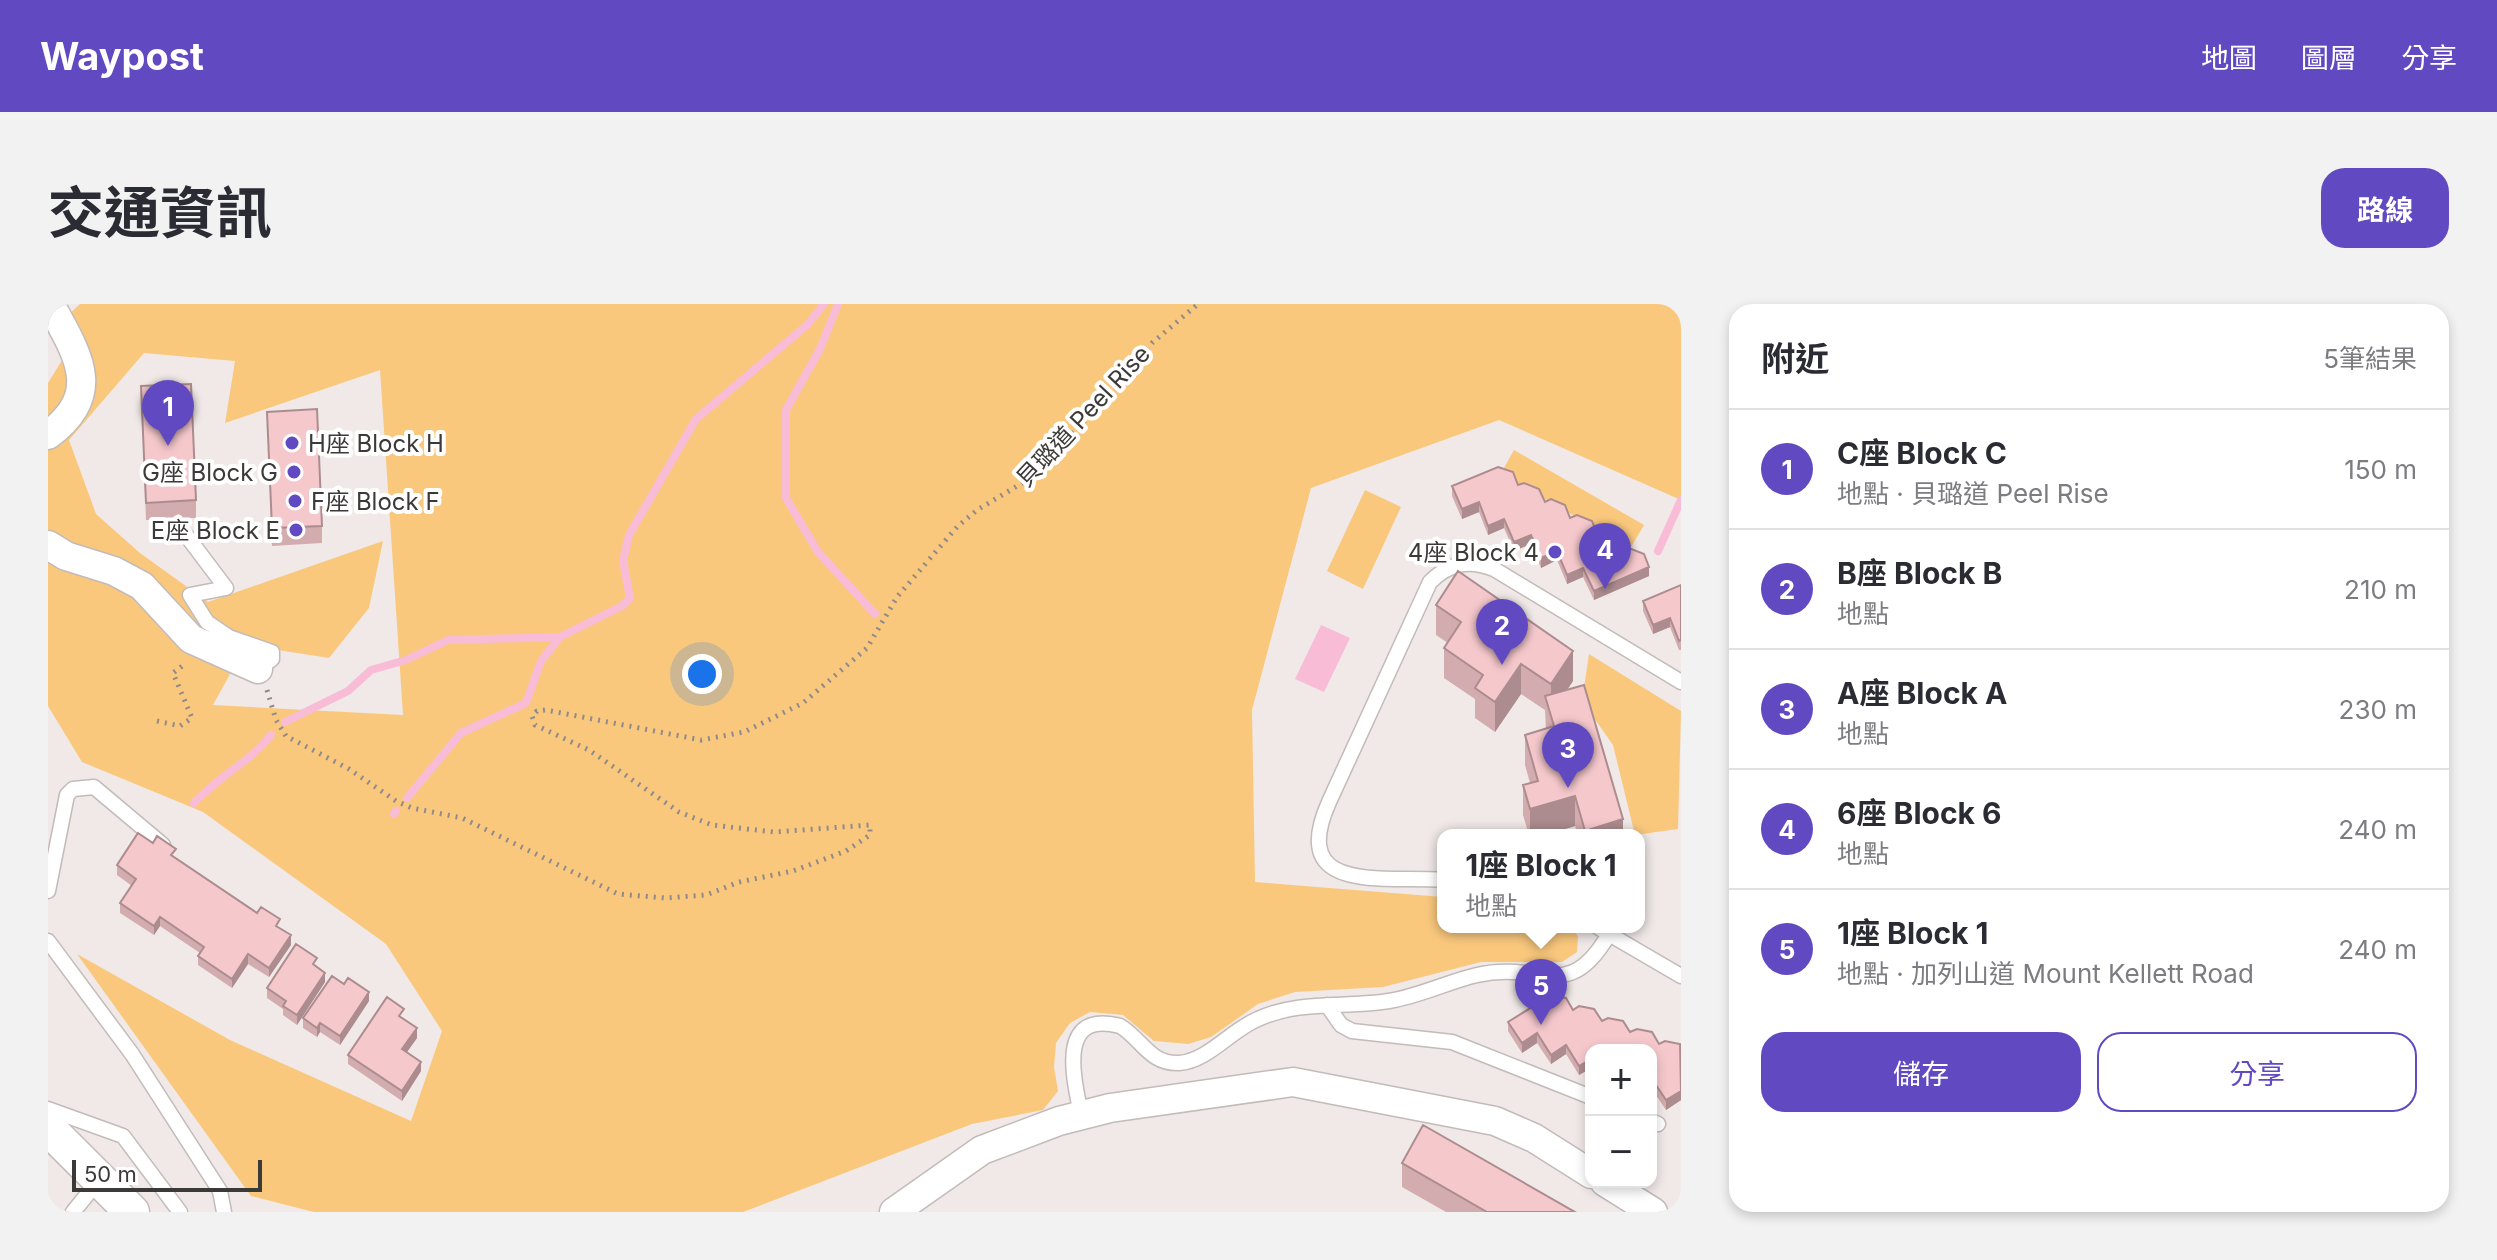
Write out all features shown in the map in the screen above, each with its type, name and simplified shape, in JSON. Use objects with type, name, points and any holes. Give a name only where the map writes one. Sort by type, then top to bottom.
[{"type":"street","points":[[48,435],[74,410],[82,386],[79,362],[50,304]]},
{"type":"street","points":[[48,545],[66,556],[114,571],[142,586],[185,635],[258,669]]},
{"type":"street","points":[[894,1212],[993,1143],[1081,1114],[1273,1083],[1306,1083],[1507,1125],[1585,1170]]},
{"type":"street","points":[[48,1128],[132,1212]]},
{"type":"street","points":[[1615,1188],[1653,1212]]},
{"type":"lane","points":[[186,535],[226,588],[190,595],[207,622],[229,637],[272,652],[272,659],[258,669]]},
{"type":"lane","points":[[1437,880],[1342,874],[1325,862],[1317,839],[1318,826],[1423,595],[1437,574],[1469,562],[1494,569],[1681,682]]},
{"type":"lane","points":[[48,891],[67,795],[73,789],[94,787],[163,845]]},
{"type":"lane","points":[[1081,1114],[1071,1057],[1078,1039],[1092,1027],[1120,1026],[1148,1053],[1179,1063],[1201,1056],[1258,1018],[1293,1008],[1389,1001],[1502,971],[1567,975],[1589,964],[1602,933]]},
{"type":"lane","points":[[1608,933],[1681,976]]},
{"type":"lane","points":[[48,941],[132,1054],[220,1191],[224,1212]]},
{"type":"lane","points":[[1327,1005],[1341,1025],[1352,1031],[1409,1034],[1452,1042],[1585,1095]]},
{"type":"lane","points":[[48,1109],[123,1136],[180,1212]]},
{"type":"lane","points":[[73,1212],[100,1179]]},
{"type":"path","name":"貝璐道 Peel Rise","points":[[258,669],[278,725],[294,741],[337,762],[405,806],[462,818],[618,894],[666,898],[706,895],[837,854],[865,840],[872,832],[870,825],[774,832],[712,825],[679,812],[589,750],[535,725],[532,716],[537,711],[546,710],[668,737],[701,740],[744,732],[803,703],[867,648],[897,597],[957,527],[977,510],[1029,479],[1122,381],[1152,343],[1198,304]]},
{"type":"path","points":[[157,721],[180,726],[192,718],[173,673],[185,663],[196,666]]},
{"type":"shaded area","points":[[80,304],[1681,304],[1681,500],[1499,420],[1311,488],[1252,710],[1255,882],[1437,897],[1437,933],[1575,933],[1577,952],[1562,962],[1481,962],[1383,987],[1295,992],[1258,1004],[1211,1037],[1188,1044],[1154,1041],[1123,1015],[1090,1012],[1070,1023],[1056,1043],[1054,1067],[1058,1091],[1043,1110],[972,1124],[743,1212],[314,1212],[251,1196],[77,954],[230,1040],[411,1121],[442,1031],[386,944],[203,812],[82,762],[48,706],[48,383],[61,362],[69,314]],"holes":[[[144,353],[235,361],[225,423],[380,370],[403,715],[213,705],[246,645],[329,658],[369,608],[383,541],[208,602],[140,553],[96,514],[69,440]]]},
{"type":"shaded area","points":[[1514,450],[1644,525],[1630,549],[1501,473]]},
{"type":"shaded area","points":[[1365,490],[1401,507],[1363,589],[1327,571]]},
{"type":"shaded area","points":[[1321,625],[1350,638],[1324,692],[1295,679]]},
{"type":"shaded area","points":[[1589,654],[1681,711],[1678,829],[1645,834],[1645,829],[1634,829],[1613,745],[1582,701]]},
{"type":"building","points":[[191,384],[196,500],[146,503],[141,386]]},
{"type":"building","points":[[317,409],[322,526],[272,528],[267,412]]},
{"type":"building","points":[[1498,467],[1513,472],[1518,485],[1524,483],[1539,489],[1545,502],[1551,499],[1565,505],[1570,518],[1577,515],[1592,521],[1597,534],[1603,532],[1617,537],[1623,550],[1629,548],[1644,554],[1649,567],[1594,591],[1583,568],[1567,575],[1557,551],[1541,558],[1531,535],[1514,542],[1504,519],[1488,526],[1479,502],[1462,509],[1452,486]]},
{"type":"building","points":[[1458,571],[1573,651],[1551,684],[1521,664],[1495,702],[1475,688],[1483,675],[1444,648],[1461,622],[1436,605]]},
{"type":"building","points":[[1681,585],[1679,641],[1670,618],[1653,625],[1643,601]]},
{"type":"building","points":[[1584,685],[1623,819],[1584,829],[1575,796],[1530,809],[1523,785],[1538,781],[1525,735],[1554,726],[1545,696]]},
{"type":"building","points":[[138,833],[153,843],[157,836],[176,849],[171,855],[257,913],[261,907],[280,919],[276,926],[291,935],[269,968],[248,954],[232,979],[198,956],[204,947],[160,917],[154,926],[120,903],[136,879],[117,865]]},
{"type":"building","points":[[296,944],[317,958],[313,964],[325,973],[297,1015],[283,1006],[286,1001],[267,988]]},
{"type":"building","points":[[332,976],[344,984],[348,978],[369,992],[340,1036],[320,1023],[317,1028],[303,1018]]},
{"type":"building","points":[[1551,995],[1566,998],[1573,1010],[1579,1006],[1594,1009],[1602,1021],[1608,1018],[1623,1021],[1630,1032],[1637,1029],[1652,1032],[1659,1044],[1665,1041],[1680,1044],[1681,1091],[1666,1100],[1657,1086],[1657,1044],[1585,1044],[1585,1062],[1579,1066],[1566,1045],[1551,1055],[1537,1033],[1522,1043],[1508,1022]]},
{"type":"building","points":[[387,997],[404,1009],[399,1016],[417,1028],[402,1049],[421,1062],[402,1091],[348,1055]]},
{"type":"building","points":[[1423,1125],[1575,1212],[1487,1212],[1402,1163]]},
{"type":"waterway","points":[[285,722],[348,691],[371,670],[406,660],[448,640],[560,637],[622,606],[630,598],[623,561],[629,535],[696,419],[807,325],[824,304]]},
{"type":"waterway","points":[[838,304],[820,349],[786,410],[786,498],[818,552],[875,614]]},
{"type":"waterway","points":[[1658,551],[1681,500]]},
{"type":"waterway","points":[[407,798],[461,733],[526,703],[541,661],[560,637]]},
{"type":"waterway","points":[[194,803],[271,735]]},
{"type":"place","name":"H座 Block H","points":[[292,443]]},
{"type":"place","name":"C座 Block C","points":[[168,446]]},
{"type":"place","name":"G座 Block G","points":[[294,472]]},
{"type":"place","name":"F座 Block F","points":[[295,501]]},
{"type":"place","name":"E座 Block E","points":[[296,530]]},
{"type":"place","name":"4座 Block 4","points":[[1555,552]]},
{"type":"place","name":"6座 Block 6","points":[[1605,589]]},
{"type":"place","name":"B座 Block B","points":[[1502,665]]},
{"type":"place","name":"A座 Block A","points":[[1568,788]]},
{"type":"place","name":"1座 Block 1","points":[[1541,1025]]}]
